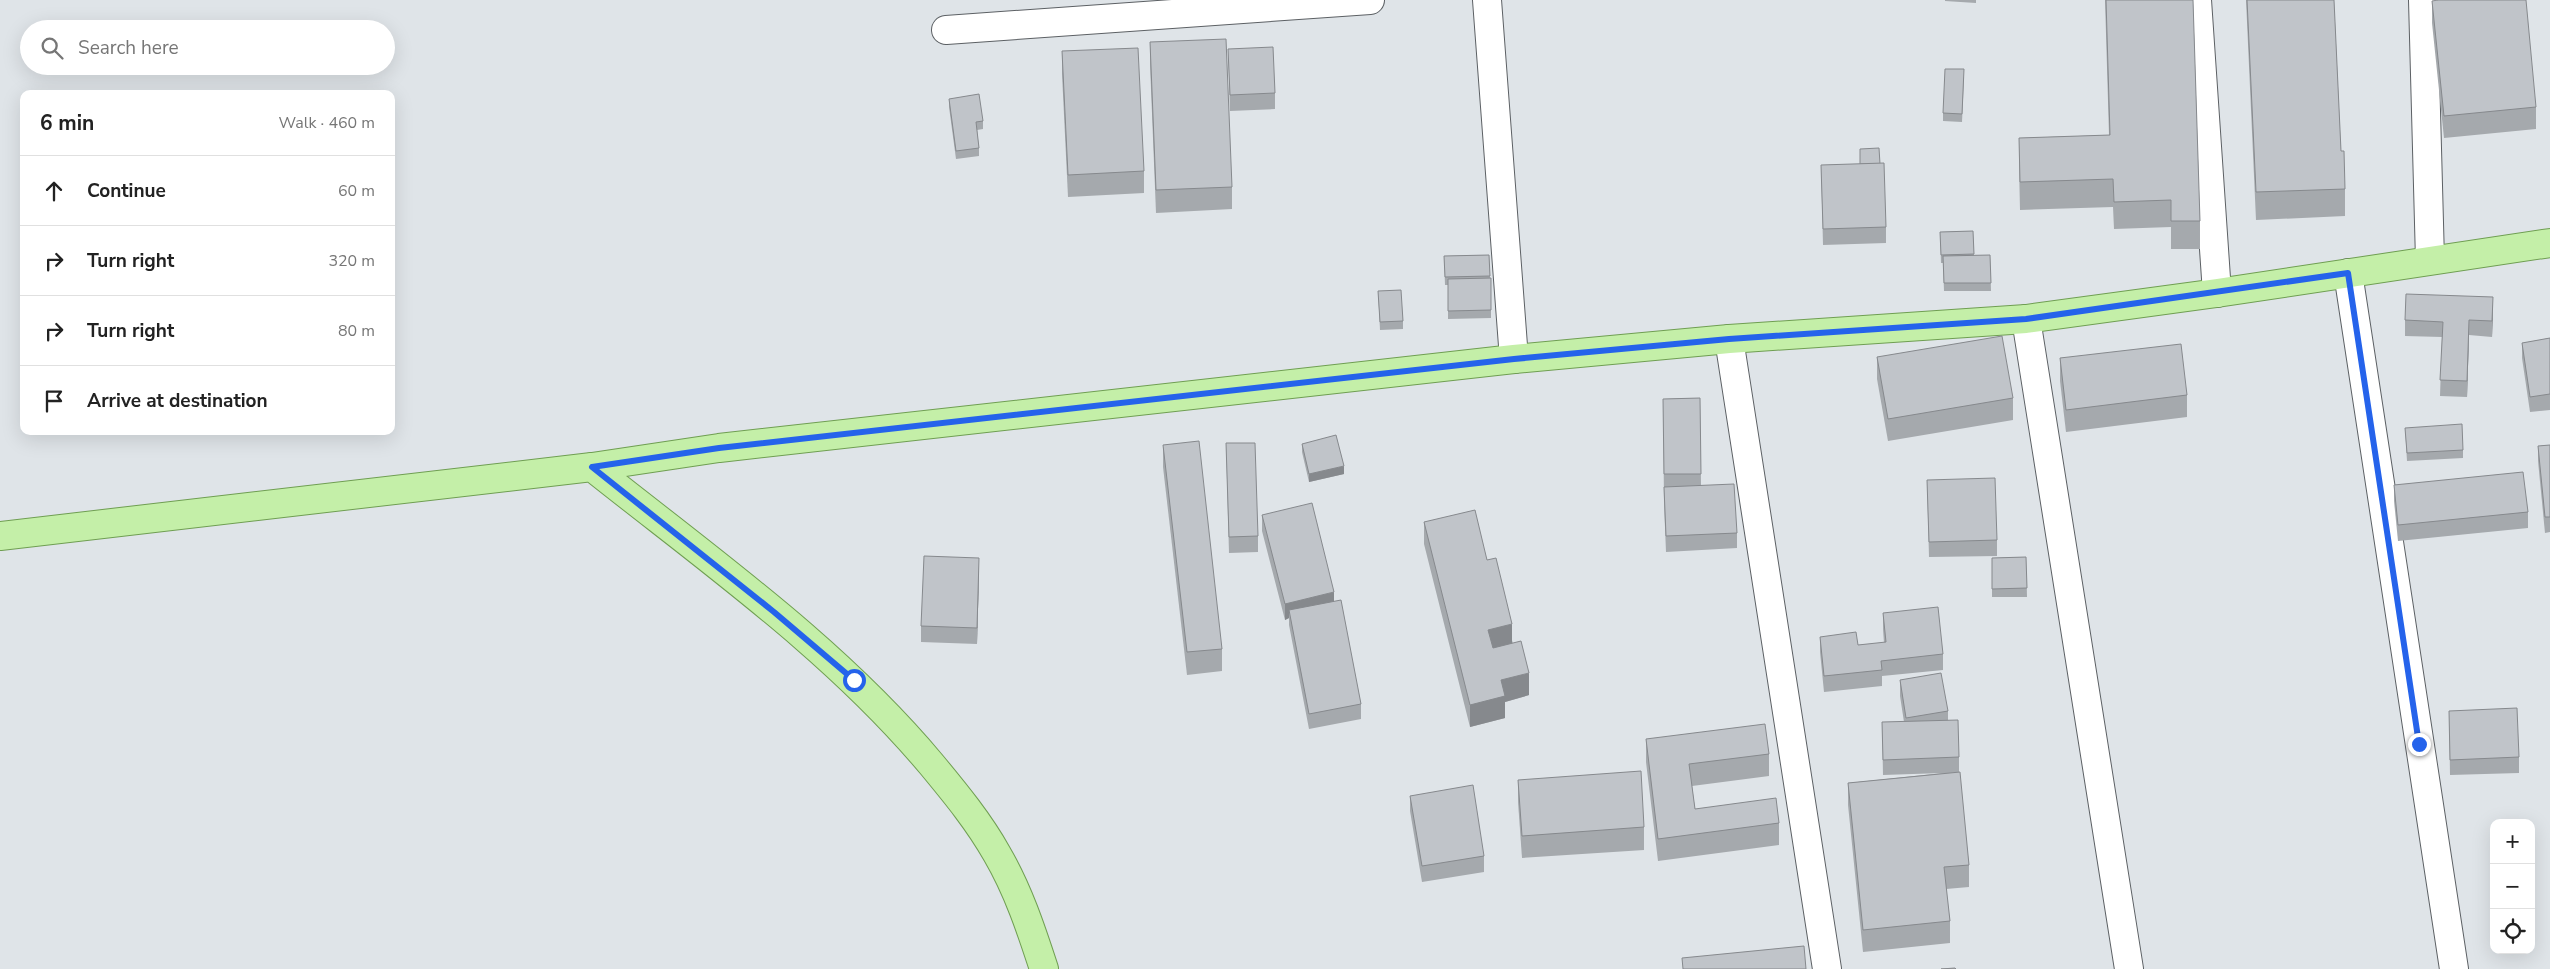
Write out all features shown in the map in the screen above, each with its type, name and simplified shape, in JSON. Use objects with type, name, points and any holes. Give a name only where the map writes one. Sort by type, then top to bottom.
[{"type":"main road","points":[[0,536],[592,467],[719,448],[1514,359],[1729,339],[2026,319],[2217,293],[2550,243]]},
{"type":"main road","points":[[592,467],[774,612],[854,680],[899,726],[967,806],[997,853],[1020,897],[1044,969]]},
{"type":"street","points":[[946,30],[1370,0]]},
{"type":"street","points":[[1487,0],[1514,359]]},
{"type":"street","points":[[2197,0],[2217,293]]},
{"type":"street","points":[[2422,0],[2430,260]]},
{"type":"street","points":[[2348,273],[2454,969]]},
{"type":"street","points":[[2026,319],[2129,969]]},
{"type":"street","points":[[1729,339],[1827,969]]},
{"type":"building","points":[[2106,0],[2193,0],[2200,221],[2171,221],[2171,200],[2114,202],[2113,179],[2020,182],[2019,138],[2110,135]]},
{"type":"building","points":[[2247,0],[2334,0],[2341,151],[2344,151],[2345,189],[2256,192]]},
{"type":"building","points":[[2526,0],[2536,107],[2444,116],[2432,1]]},
{"type":"building","points":[[1226,39],[1232,187],[1156,190],[1150,42]]},
{"type":"building","points":[[1273,47],[1275,93],[1230,95],[1228,49]]},
{"type":"building","points":[[1138,48],[1144,171],[1068,175],[1062,51]]},
{"type":"building","points":[[1945,69],[1964,69],[1962,114],[1943,113]]},
{"type":"building","points":[[979,94],[983,121],[976,122],[979,148],[956,151],[949,99]]},
{"type":"building","points":[[1879,148],[1880,164],[1860,164],[1860,149]]},
{"type":"building","points":[[1884,163],[1886,227],[1823,229],[1821,165]]},
{"type":"building","points":[[1973,231],[1974,254],[1941,255],[1940,232]]},
{"type":"building","points":[[1489,255],[1490,276],[1445,277],[1444,256]]},
{"type":"building","points":[[1990,255],[1991,283],[1944,283],[1943,256]]},
{"type":"building","points":[[1491,278],[1491,310],[1448,311],[1448,279]]},
{"type":"building","points":[[1401,290],[1403,321],[1380,322],[1378,291]]},
{"type":"building","points":[[2406,294],[2493,297],[2492,321],[2469,320],[2467,381],[2440,380],[2443,322],[2405,320]]},
{"type":"building","points":[[2002,336],[2013,398],[1888,419],[1877,357]]},
{"type":"building","points":[[2550,338],[2550,394],[2530,397],[2522,343]]},
{"type":"building","points":[[2181,344],[2187,395],[2066,410],[2060,358]]},
{"type":"building","points":[[1700,398],[1701,474],[1664,474],[1663,399]]},
{"type":"building","points":[[2462,424],[2463,450],[2407,453],[2405,428]]},
{"type":"building","points":[[1336,435],[1344,466],[1309,474],[1302,444]]},
{"type":"building","points":[[1199,441],[1222,649],[1187,652],[1163,445]]},
{"type":"building","points":[[1226,443],[1255,443],[1258,536],[1229,537]]},
{"type":"building","points":[[2550,445],[2550,517],[2545,517],[2538,446]]},
{"type":"building","points":[[2523,472],[2528,512],[2398,525],[2394,485]]},
{"type":"building","points":[[1995,478],[1997,540],[1929,542],[1927,480]]},
{"type":"building","points":[[1734,484],[1737,533],[1666,536],[1664,487]]},
{"type":"building","points":[[1312,503],[1334,592],[1285,604],[1262,515]]},
{"type":"building","points":[[1475,510],[1487,560],[1496,558],[1512,624],[1488,630],[1493,648],[1521,641],[1529,673],[1501,680],[1505,696],[1470,705],[1424,522]]},
{"type":"building","points":[[924,556],[979,558],[977,628],[921,626]]},
{"type":"building","points":[[2026,557],[2027,588],[1992,589],[1992,558]]},
{"type":"building","points":[[1341,600],[1361,704],[1309,714],[1289,610]]},
{"type":"building","points":[[1938,607],[1943,654],[1881,661],[1882,670],[1824,676],[1820,637],[1856,632],[1858,645],[1886,642],[1883,613]]},
{"type":"building","points":[[1941,673],[1948,711],[1906,718],[1900,680]]},
{"type":"building","points":[[2517,708],[2519,757],[2450,760],[2449,711]]},
{"type":"building","points":[[1958,720],[1959,757],[1883,760],[1882,722]]},
{"type":"building","points":[[1765,724],[1769,754],[1689,764],[1695,809],[1776,798],[1779,823],[1658,839],[1646,739]]},
{"type":"building","points":[[1641,771],[1644,827],[1522,836],[1518,780]]},
{"type":"building","points":[[1960,772],[1969,865],[1944,867],[1950,921],[1863,930],[1848,783]]},
{"type":"building","points":[[1473,785],[1484,856],[1422,866],[1410,796]]},
{"type":"building","points":[[1804,946],[1806,969],[1683,969],[1682,958]]},
{"type":"route","points":[[854,680],[774,612],[592,467],[719,448],[1514,359],[1729,339],[2026,319],[2348,273],[2419,744]]}]
